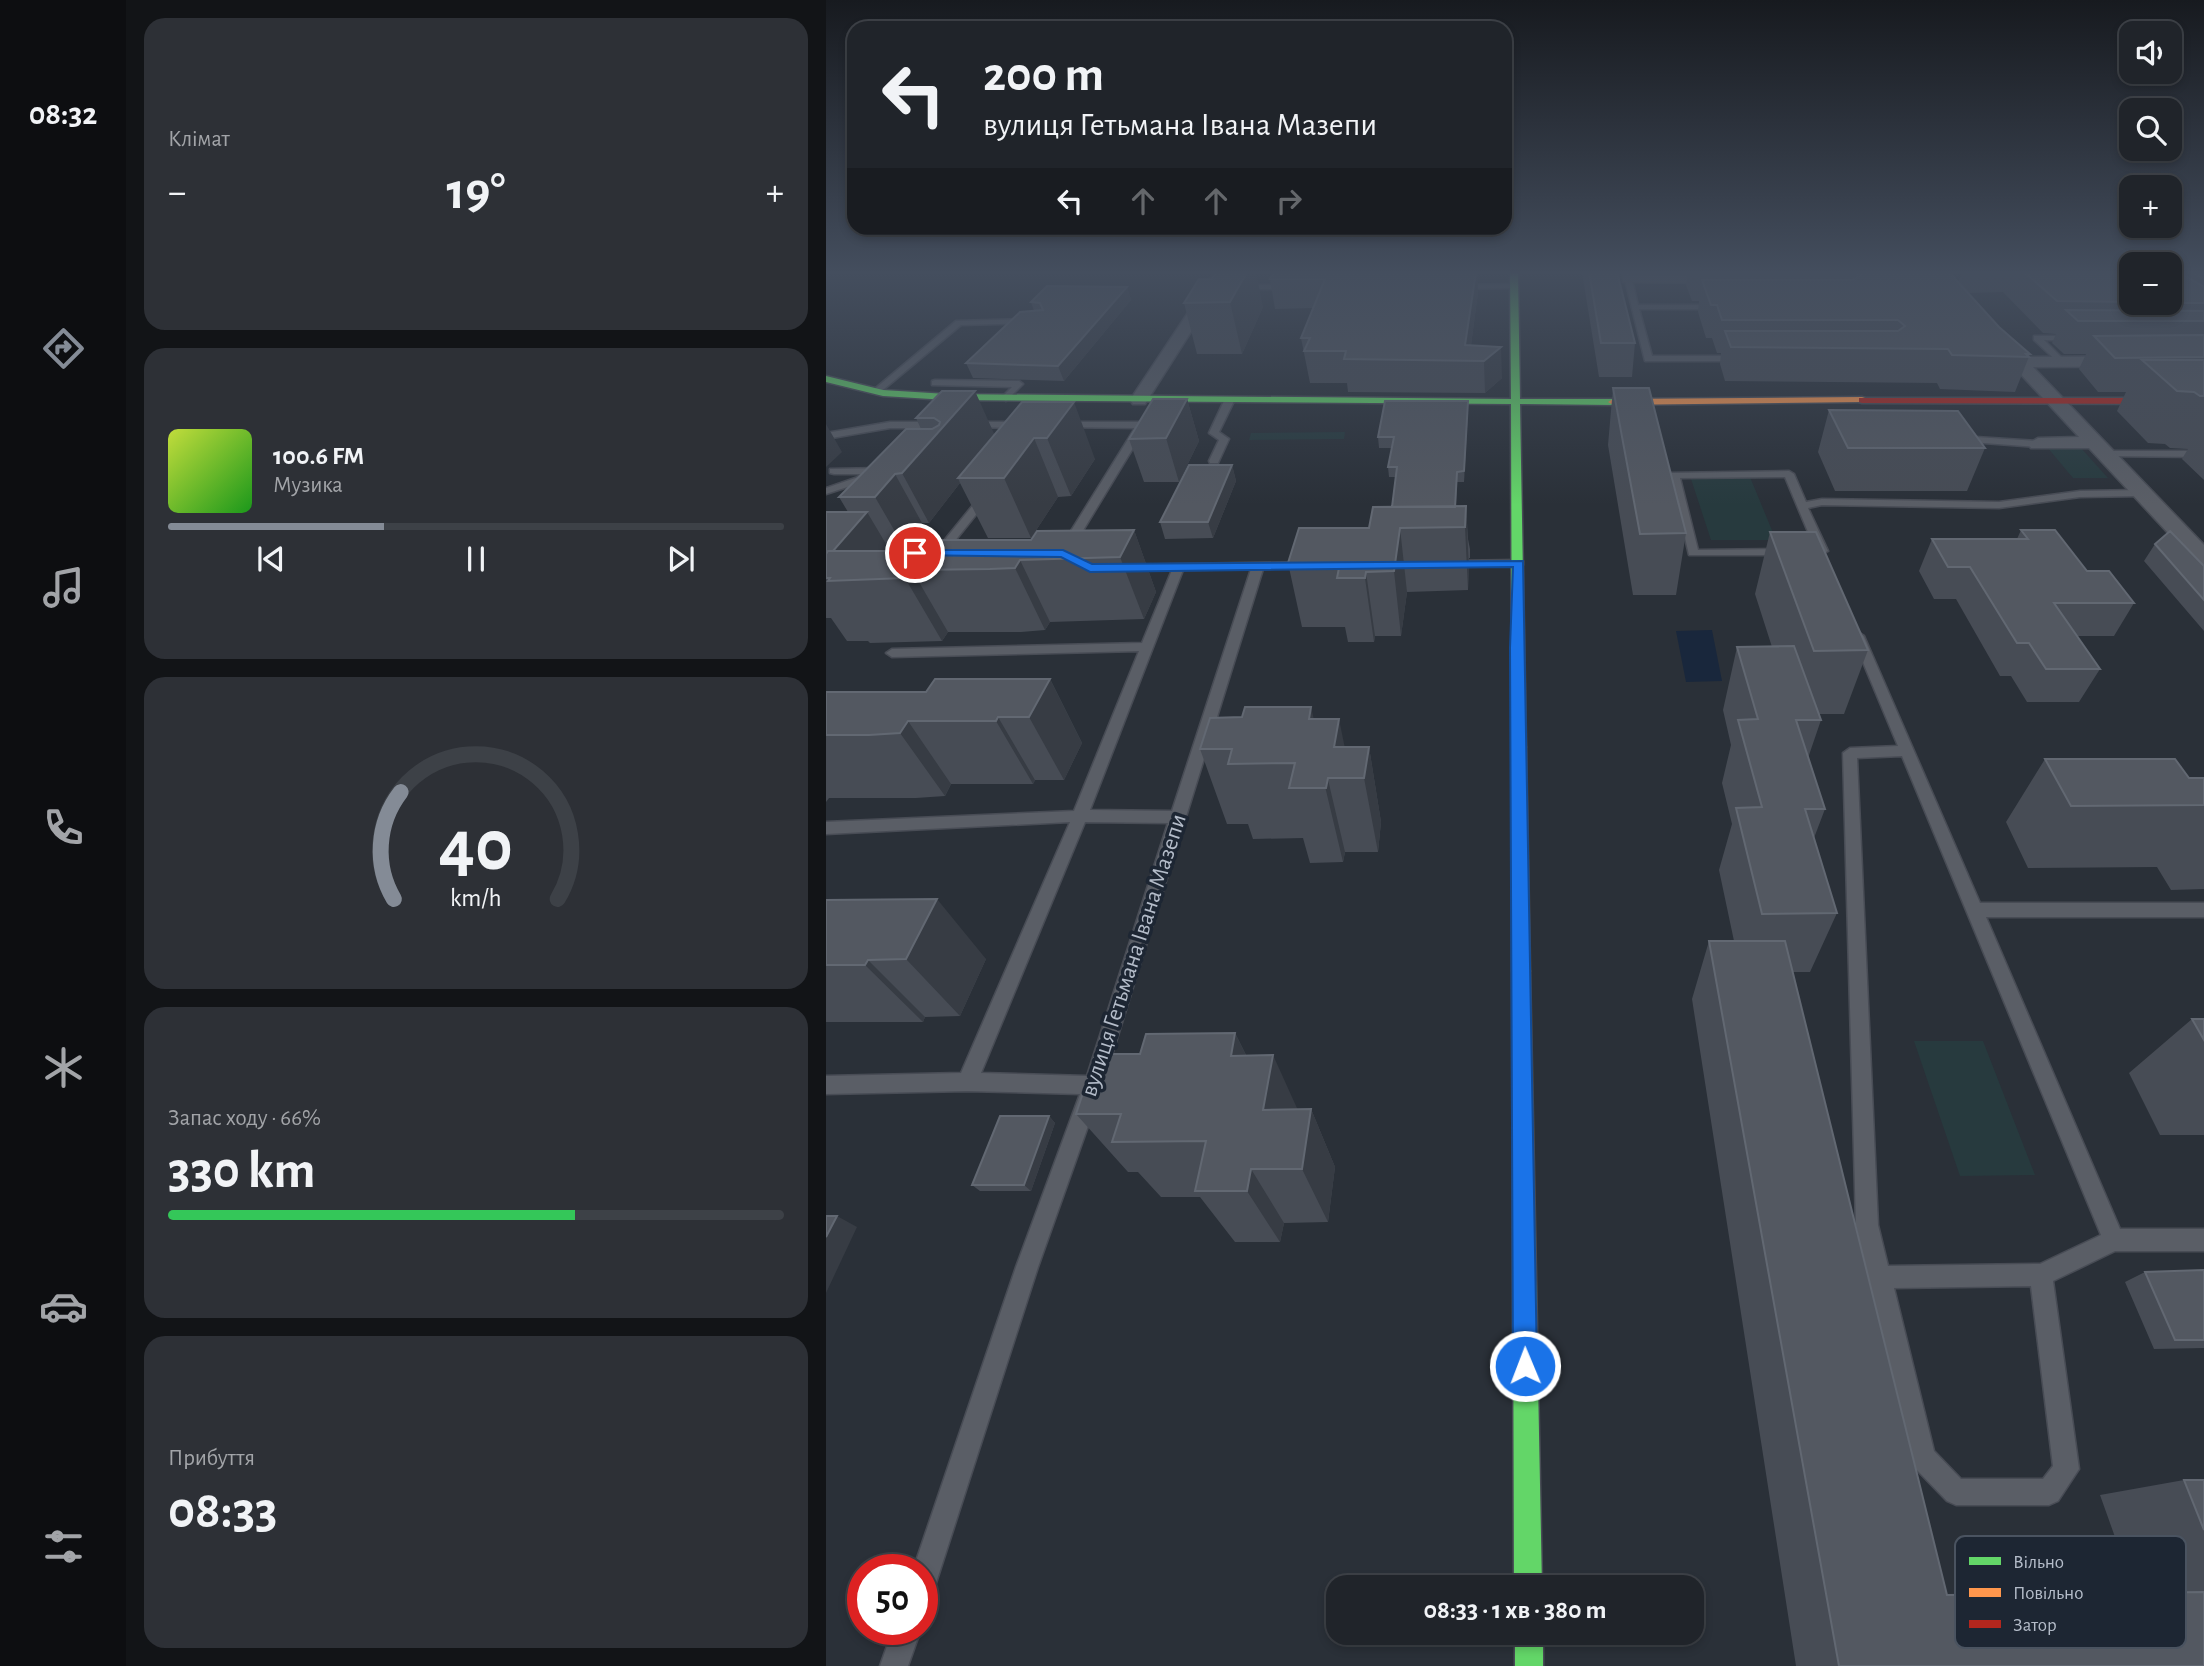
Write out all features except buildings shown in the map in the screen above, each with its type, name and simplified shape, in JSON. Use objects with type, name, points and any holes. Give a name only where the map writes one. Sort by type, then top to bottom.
[{"type":"street","points":[[1139,400],[1172,350]]},
{"type":"street","points":[[1515,350],[1519,563],[1516,648],[1528,1575]]},
{"type":"street","points":[[2006,350],[2204,558]]},
{"type":"street","points":[[2018,362],[2204,361]]},
{"type":"street","points":[[826,379],[876,392],[1006,398],[1515,403],[2052,399],[2204,401]]},
{"type":"street","points":[[2038,444],[2099,448]]},
{"type":"street","points":[[1529,1645],[1529,1666]]},
{"type":"lane","points":[[876,392],[928,350]]},
{"type":"lane","points":[[1646,350],[1648,359],[1754,359]]},
{"type":"lane","points":[[2049,350],[2061,362]]},
{"type":"lane","points":[[935,383],[1019,384],[1006,398]]},
{"type":"lane","points":[[1049,553],[1067,556],[1157,400]]},
{"type":"lane","points":[[1214,461],[1224,439],[1214,433],[1229,401]]},
{"type":"lane","points":[[826,436],[890,425],[946,425]]},
{"type":"lane","points":[[960,425],[1030,425]]},
{"type":"lane","points":[[1044,425],[1142,425]]},
{"type":"lane","points":[[1945,439],[2012,440],[2038,444]]},
{"type":"lane","points":[[2099,448],[2204,454]]},
{"type":"lane","points":[[834,471],[900,471]]},
{"type":"lane","points":[[826,491],[887,471]]},
{"type":"lane","points":[[1789,474],[1802,506],[1814,555],[1693,553],[1674,475],[1789,474]]},
{"type":"lane","points":[[953,553],[933,557],[995,484]]},
{"type":"lane","points":[[1802,506],[1822,502],[1999,505],[2080,494],[2142,493]]},
{"type":"lane","points":[[1430,564],[1519,563]]},
{"type":"lane","name":"вулиця Гетьмана Івана Мазепи","points":[[932,1554],[1027,1267],[1092,1086],[1258,565]]},
{"type":"lane","points":[[1115,568],[1324,565]]},
{"type":"lane","points":[[967,1082],[1080,816],[1179,566]]},
{"type":"lane","points":[[1854,627],[2114,1240]]},
{"type":"lane","points":[[892,653],[1147,647]]},
{"type":"lane","points":[[1908,751],[1850,753],[1867,1225],[1923,1458],[1956,1492],[2049,1492],[2066,1469],[2041,1275]]},
{"type":"lane","points":[[826,828],[1080,816],[1177,817]]},
{"type":"lane","points":[[1975,910],[2204,909]]},
{"type":"lane","points":[[826,1085],[967,1082],[1092,1086]]},
{"type":"lane","points":[[1879,1277],[2041,1275],[2114,1240],[2204,1240]]},
{"type":"lane","points":[[894,1666],[901,1645]]},
{"type":"green space","points":[[1345,432],[1344,439],[1249,440],[1251,433]]},
{"type":"green space","points":[[2047,447],[2080,447],[2108,478],[2073,478]]},
{"type":"green space","points":[[1750,477],[1776,540],[1711,540],[1691,479]]},
{"type":"green space","points":[[1914,1041],[1983,1041],[2035,1175],[1960,1176]]},
{"type":"water","points":[[1712,630],[1722,681],[1686,682],[1676,631]]},
{"type":"traffic: fast","points":[[1515,350],[1519,747]]},
{"type":"traffic: fast","points":[[826,379],[883,393],[947,397],[1613,402]]},
{"type":"traffic: fast","points":[[1521,971],[1528,1575]]},
{"type":"traffic: fast","points":[[1529,1645],[1529,1666]]},
{"type":"traffic: slow","points":[[1613,402],[1862,400]]},
{"type":"traffic: slow","points":[[1519,747],[1521,971]]},
{"type":"traffic: jam","points":[[1862,400],[2204,401]]},
{"type":"route","points":[[915,553],[1063,553],[1090,568],[1519,563],[1516,648],[1525,1366]]}]
